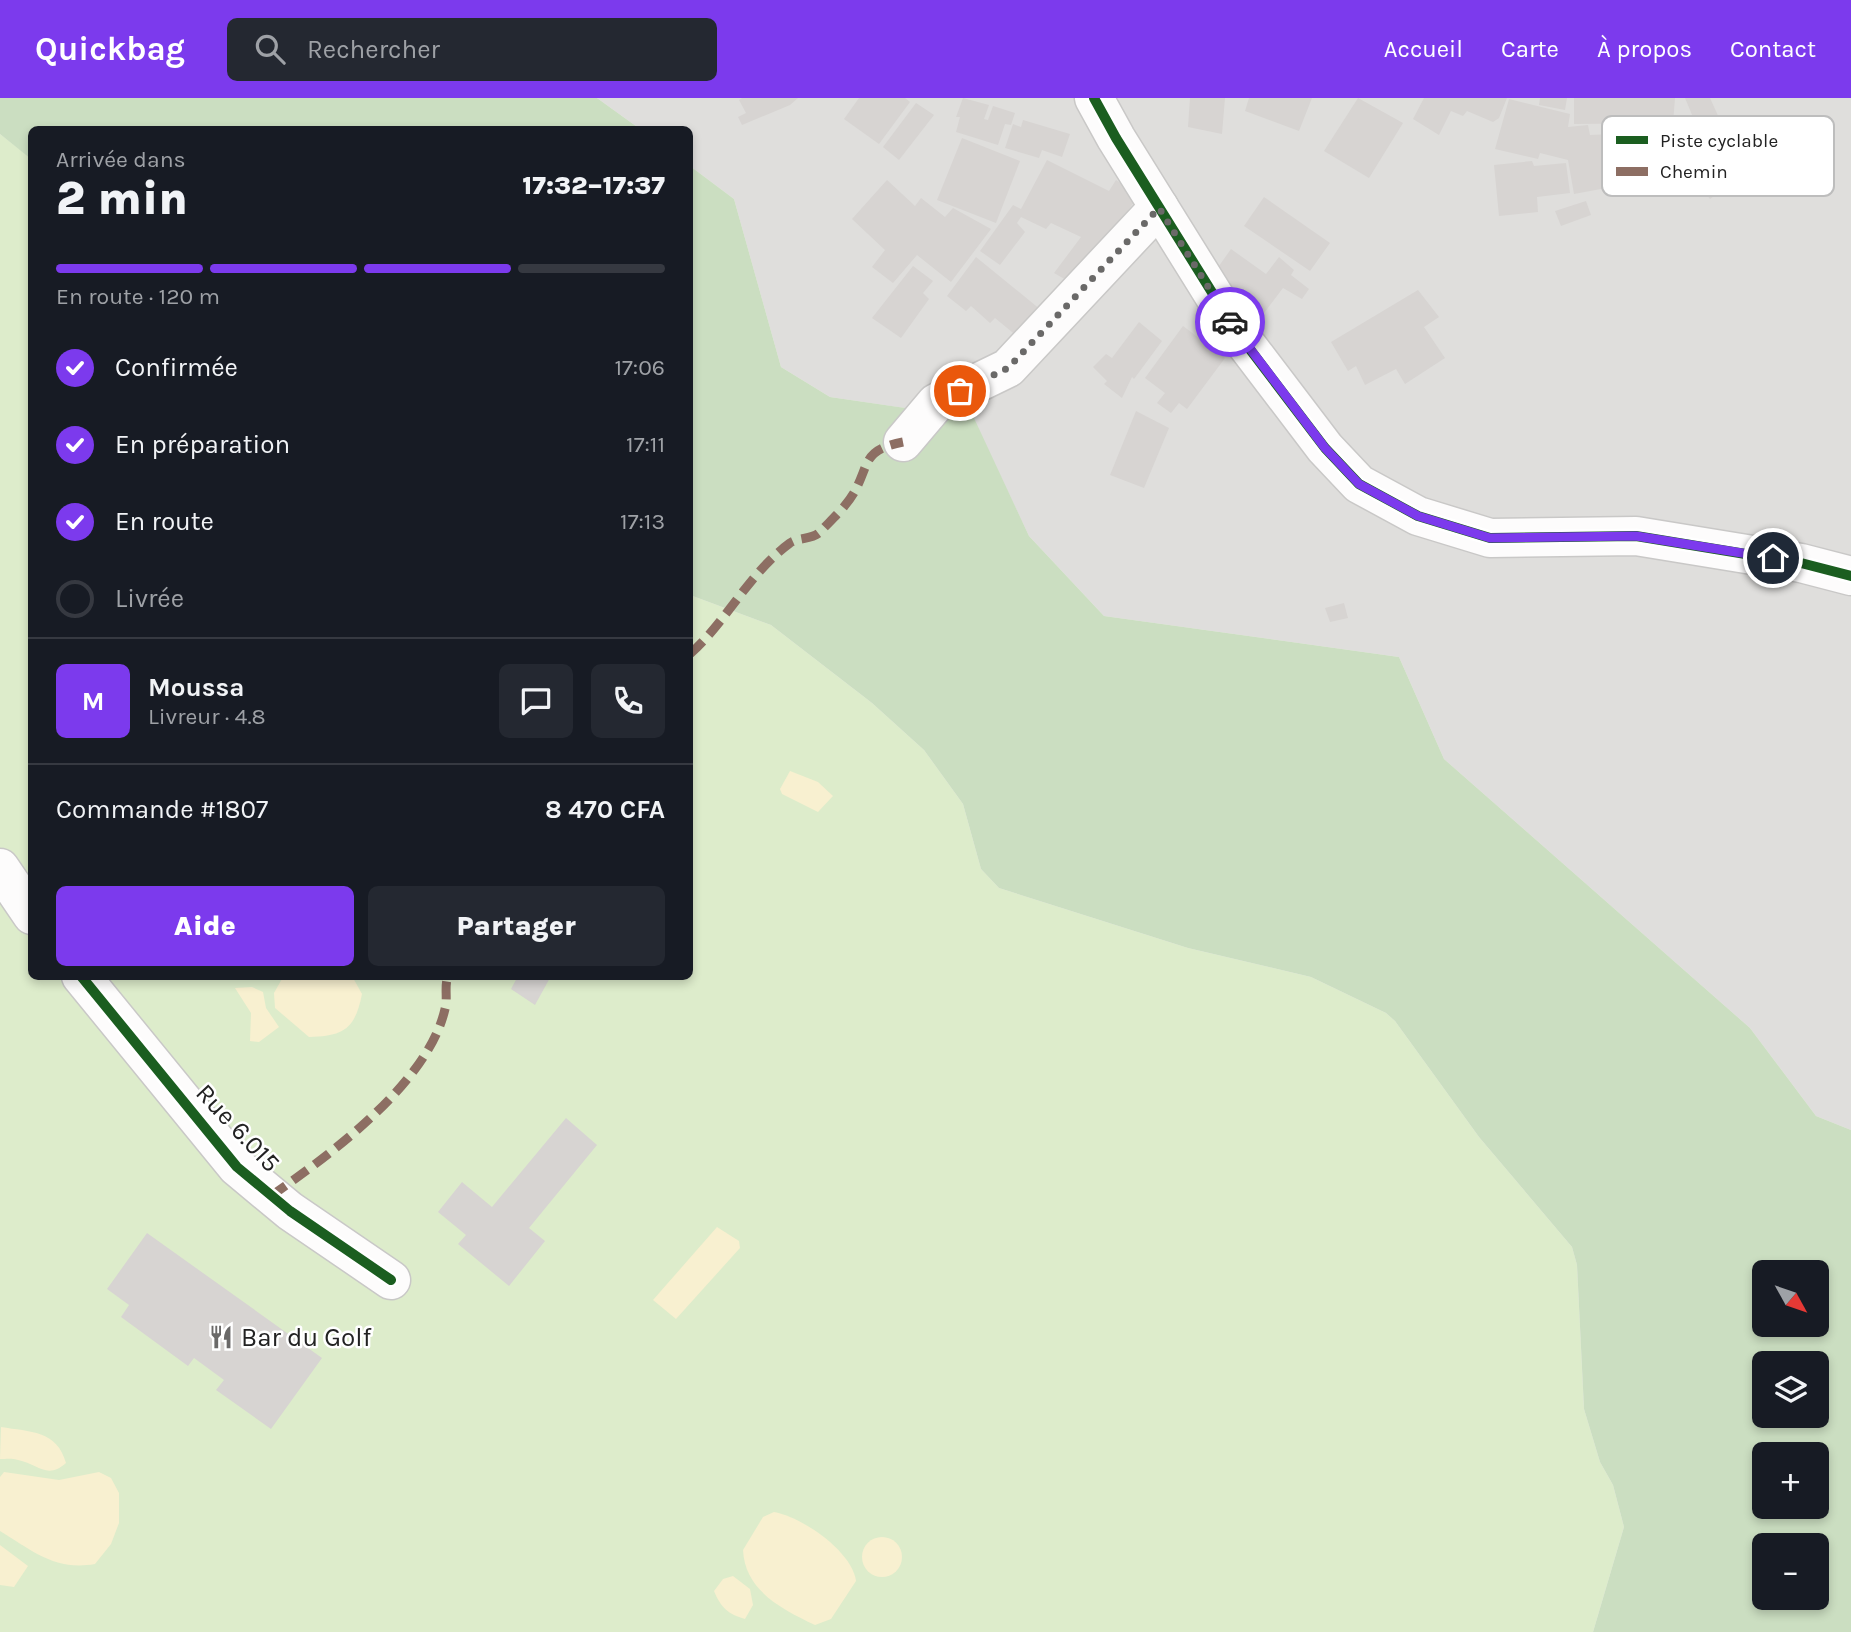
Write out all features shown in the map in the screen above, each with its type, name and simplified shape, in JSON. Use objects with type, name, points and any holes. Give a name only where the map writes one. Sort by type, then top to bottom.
[{"type":"street","points":[[1094,98],[1236,331],[1325,448],[1359,484],[1418,516],[1490,538],[1636,536],[1801,563],[1851,576]]},
{"type":"street","points":[[903,442],[936,403],[1008,368],[1159,208]]},
{"type":"street","points":[[0,868],[28,909]]},
{"type":"street","name":"Rue 6.015","points":[[84,980],[237,1167],[290,1211],[391,1280]]},
{"type":"shaded area","points":[[597,98],[1851,98],[1851,1130],[1816,1116],[1750,1028],[1444,759],[1399,657],[1104,616],[1029,536],[973,418],[830,397],[781,367],[734,199],[693,168],[693,126],[636,126]]},
{"type":"green space","points":[[0,98],[597,98],[636,126],[28,126],[28,157],[0,134]]},
{"type":"green space","points":[[0,134],[28,156],[28,980],[693,980],[693,596],[771,625],[872,703],[924,750],[963,804],[981,869],[999,888],[1188,948],[1311,977],[1386,1013],[1395,1021],[1479,1137],[1572,1247],[1577,1265],[1584,1409],[1600,1462],[1613,1485],[1624,1527],[1593,1632],[0,1632]]},
{"type":"green space","points":[[693,168],[734,199],[781,367],[830,397],[974,418],[1029,536],[1104,616],[1399,657],[1444,759],[1750,1028],[1816,1116],[1851,1130],[1851,1632],[1593,1632],[1624,1527],[1613,1485],[1600,1462],[1584,1409],[1577,1265],[1572,1247],[1479,1137],[1395,1021],[1386,1013],[1311,977],[1188,948],[999,888],[981,869],[963,804],[924,750],[872,703],[771,625],[693,596]]},
{"type":"sand","points":[[790,771],[818,782],[833,796],[818,812],[782,794],[780,789]]},
{"type":"sand","points":[[281,980],[354,980],[362,994],[356,1015],[346,1028],[331,1035],[309,1037],[275,1008],[274,993]]},
{"type":"sand","points":[[252,987],[263,992],[266,1008],[279,1027],[259,1042],[250,1041],[251,1013],[235,988]]},
{"type":"sand","points":[[717,1227],[739,1241],[740,1248],[676,1319],[653,1300]]},
{"type":"sand","points":[[1,1427],[41,1434],[49,1438],[62,1452],[66,1463],[48,1471],[16,1459],[0,1459]]},
{"type":"sand","points":[[4,1472],[59,1480],[99,1472],[111,1478],[119,1493],[119,1523],[111,1544],[95,1564],[68,1565],[56,1562],[0,1531],[0,1477]]},
{"type":"sand","points":[[774,1512],[798,1521],[824,1537],[836,1547],[852,1570],[856,1581],[831,1619],[815,1625],[803,1619],[767,1597],[750,1577],[743,1550],[763,1517]]},
{"type":"sand","points":[[882,1537],[890,1538],[896,1543],[901,1549],[901,1565],[896,1571],[890,1576],[882,1577],[874,1576],[868,1571],[863,1565],[862,1557],[863,1549],[868,1543],[874,1538]]},
{"type":"sand","points":[[0,1545],[28,1566],[14,1587],[0,1585]]},
{"type":"sand","points":[[733,1576],[750,1589],[753,1605],[745,1619],[726,1610],[714,1591],[723,1579]]},
{"type":"building","points":[[798,98],[790,105],[742,125],[738,117],[746,113],[739,100]]},
{"type":"building","points":[[859,98],[905,98],[910,102],[879,144],[844,119]]},
{"type":"building","points":[[963,98],[989,105],[984,119],[988,120],[993,106],[1015,113],[1011,125],[1005,124],[998,145],[956,132],[960,117],[956,117]]},
{"type":"building","points":[[1190,98],[1225,98],[1222,134],[1188,127]]},
{"type":"building","points":[[1249,98],[1312,98],[1299,131],[1245,111]]},
{"type":"building","points":[[1358,98],[1403,123],[1369,178],[1324,151]]},
{"type":"building","points":[[1424,98],[1507,98],[1499,118],[1493,122],[1467,111],[1463,116],[1451,111],[1439,135],[1413,119]]},
{"type":"building","points":[[1540,98],[1567,98],[1565,110],[1539,105]]},
{"type":"building","points":[[1574,98],[1675,98],[1674,116],[1602,116],[1602,124],[1574,124]]},
{"type":"building","points":[[1685,98],[1710,98],[1718,116],[1693,116]]},
{"type":"building","points":[[1509,99],[1570,114],[1568,127],[1588,125],[1590,135],[1602,134],[1602,189],[1574,194],[1568,160],[1540,153],[1538,159],[1495,149]]},
{"type":"building","points":[[916,103],[934,115],[899,160],[883,147]]},
{"type":"building","points":[[1023,120],[1070,134],[1062,157],[1042,150],[1039,158],[1005,148],[1013,124],[1021,127]]},
{"type":"building","points":[[962,138],[1020,161],[996,223],[937,200]]},
{"type":"building","points":[[1047,160],[1109,191],[1116,180],[1139,195],[1075,285],[1054,273],[1081,237],[1051,223],[1046,229],[1021,217],[1017,223],[1025,232],[1000,265],[980,251],[1013,205],[1021,209]]},
{"type":"building","points":[[1532,161],[1534,166],[1566,163],[1570,193],[1537,197],[1538,212],[1499,216],[1494,165]]},
{"type":"building","points":[[887,180],[915,206],[921,198],[945,217],[953,208],[991,229],[951,282],[917,255],[893,283],[872,267],[885,250],[852,219]]},
{"type":"building","points":[[1264,197],[1330,243],[1310,271],[1244,226]]},
{"type":"building","points":[[1586,201],[1591,215],[1561,226],[1555,211]]},
{"type":"building","points":[[1231,249],[1266,274],[1279,257],[1294,270],[1291,275],[1309,289],[1302,299],[1283,288],[1261,317],[1209,280]]},
{"type":"building","points":[[976,257],[1041,310],[1018,337],[995,318],[990,323],[971,306],[966,311],[947,296]]},
{"type":"building","points":[[913,266],[933,281],[923,293],[929,299],[901,338],[872,318]]},
{"type":"building","points":[[1418,290],[1439,317],[1424,327],[1445,358],[1405,384],[1396,369],[1365,385],[1356,366],[1348,371],[1331,342]]},
{"type":"building","points":[[1139,322],[1162,341],[1134,379],[1132,377],[1122,398],[1104,384],[1107,381],[1093,367],[1106,354],[1112,358]]},
{"type":"building","points":[[1183,326],[1225,358],[1187,409],[1179,403],[1171,413],[1157,403],[1165,393],[1145,378]]},
{"type":"building","points":[[1136,411],[1169,428],[1144,488],[1110,475]]},
{"type":"building","points":[[1344,603],[1348,618],[1330,622],[1325,608]]},
{"type":"building","points":[[516,980],[549,980],[535,1005],[511,989]]},
{"type":"building","points":[[566,1118],[597,1145],[529,1228],[545,1241],[509,1286],[458,1244],[466,1235],[438,1212],[462,1182],[492,1207]]},
{"type":"building","name":"Bar du Golf","points":[[147,1233],[322,1358],[271,1429],[216,1390],[224,1380],[194,1358],[188,1366],[121,1317],[129,1305],[107,1289]]},
{"type":"marked path","points":[[693,651],[775,555],[794,541],[817,535],[839,513],[855,491],[874,453],[903,442]]},
{"type":"marked path","points":[[271,1196],[348,1138],[398,1090],[419,1064],[435,1037],[445,1009],[447,980]]},
{"type":"cycle path","points":[[1094,98],[1236,331],[1325,448],[1359,484],[1418,516],[1490,538],[1636,536],[1801,563],[1851,576]]},
{"type":"cycle path","points":[[84,980],[237,1167],[290,1211],[391,1280]]},
{"type":"way so far","points":[[960,391],[1008,368],[1159,208],[1230,322]]},
{"type":"place","name":"Bar du Golf","points":[[221,1337]]},
{"type":"route","points":[[1230,322],[1325,448],[1359,484],[1418,516],[1490,538],[1636,536],[1773,558]]}]
